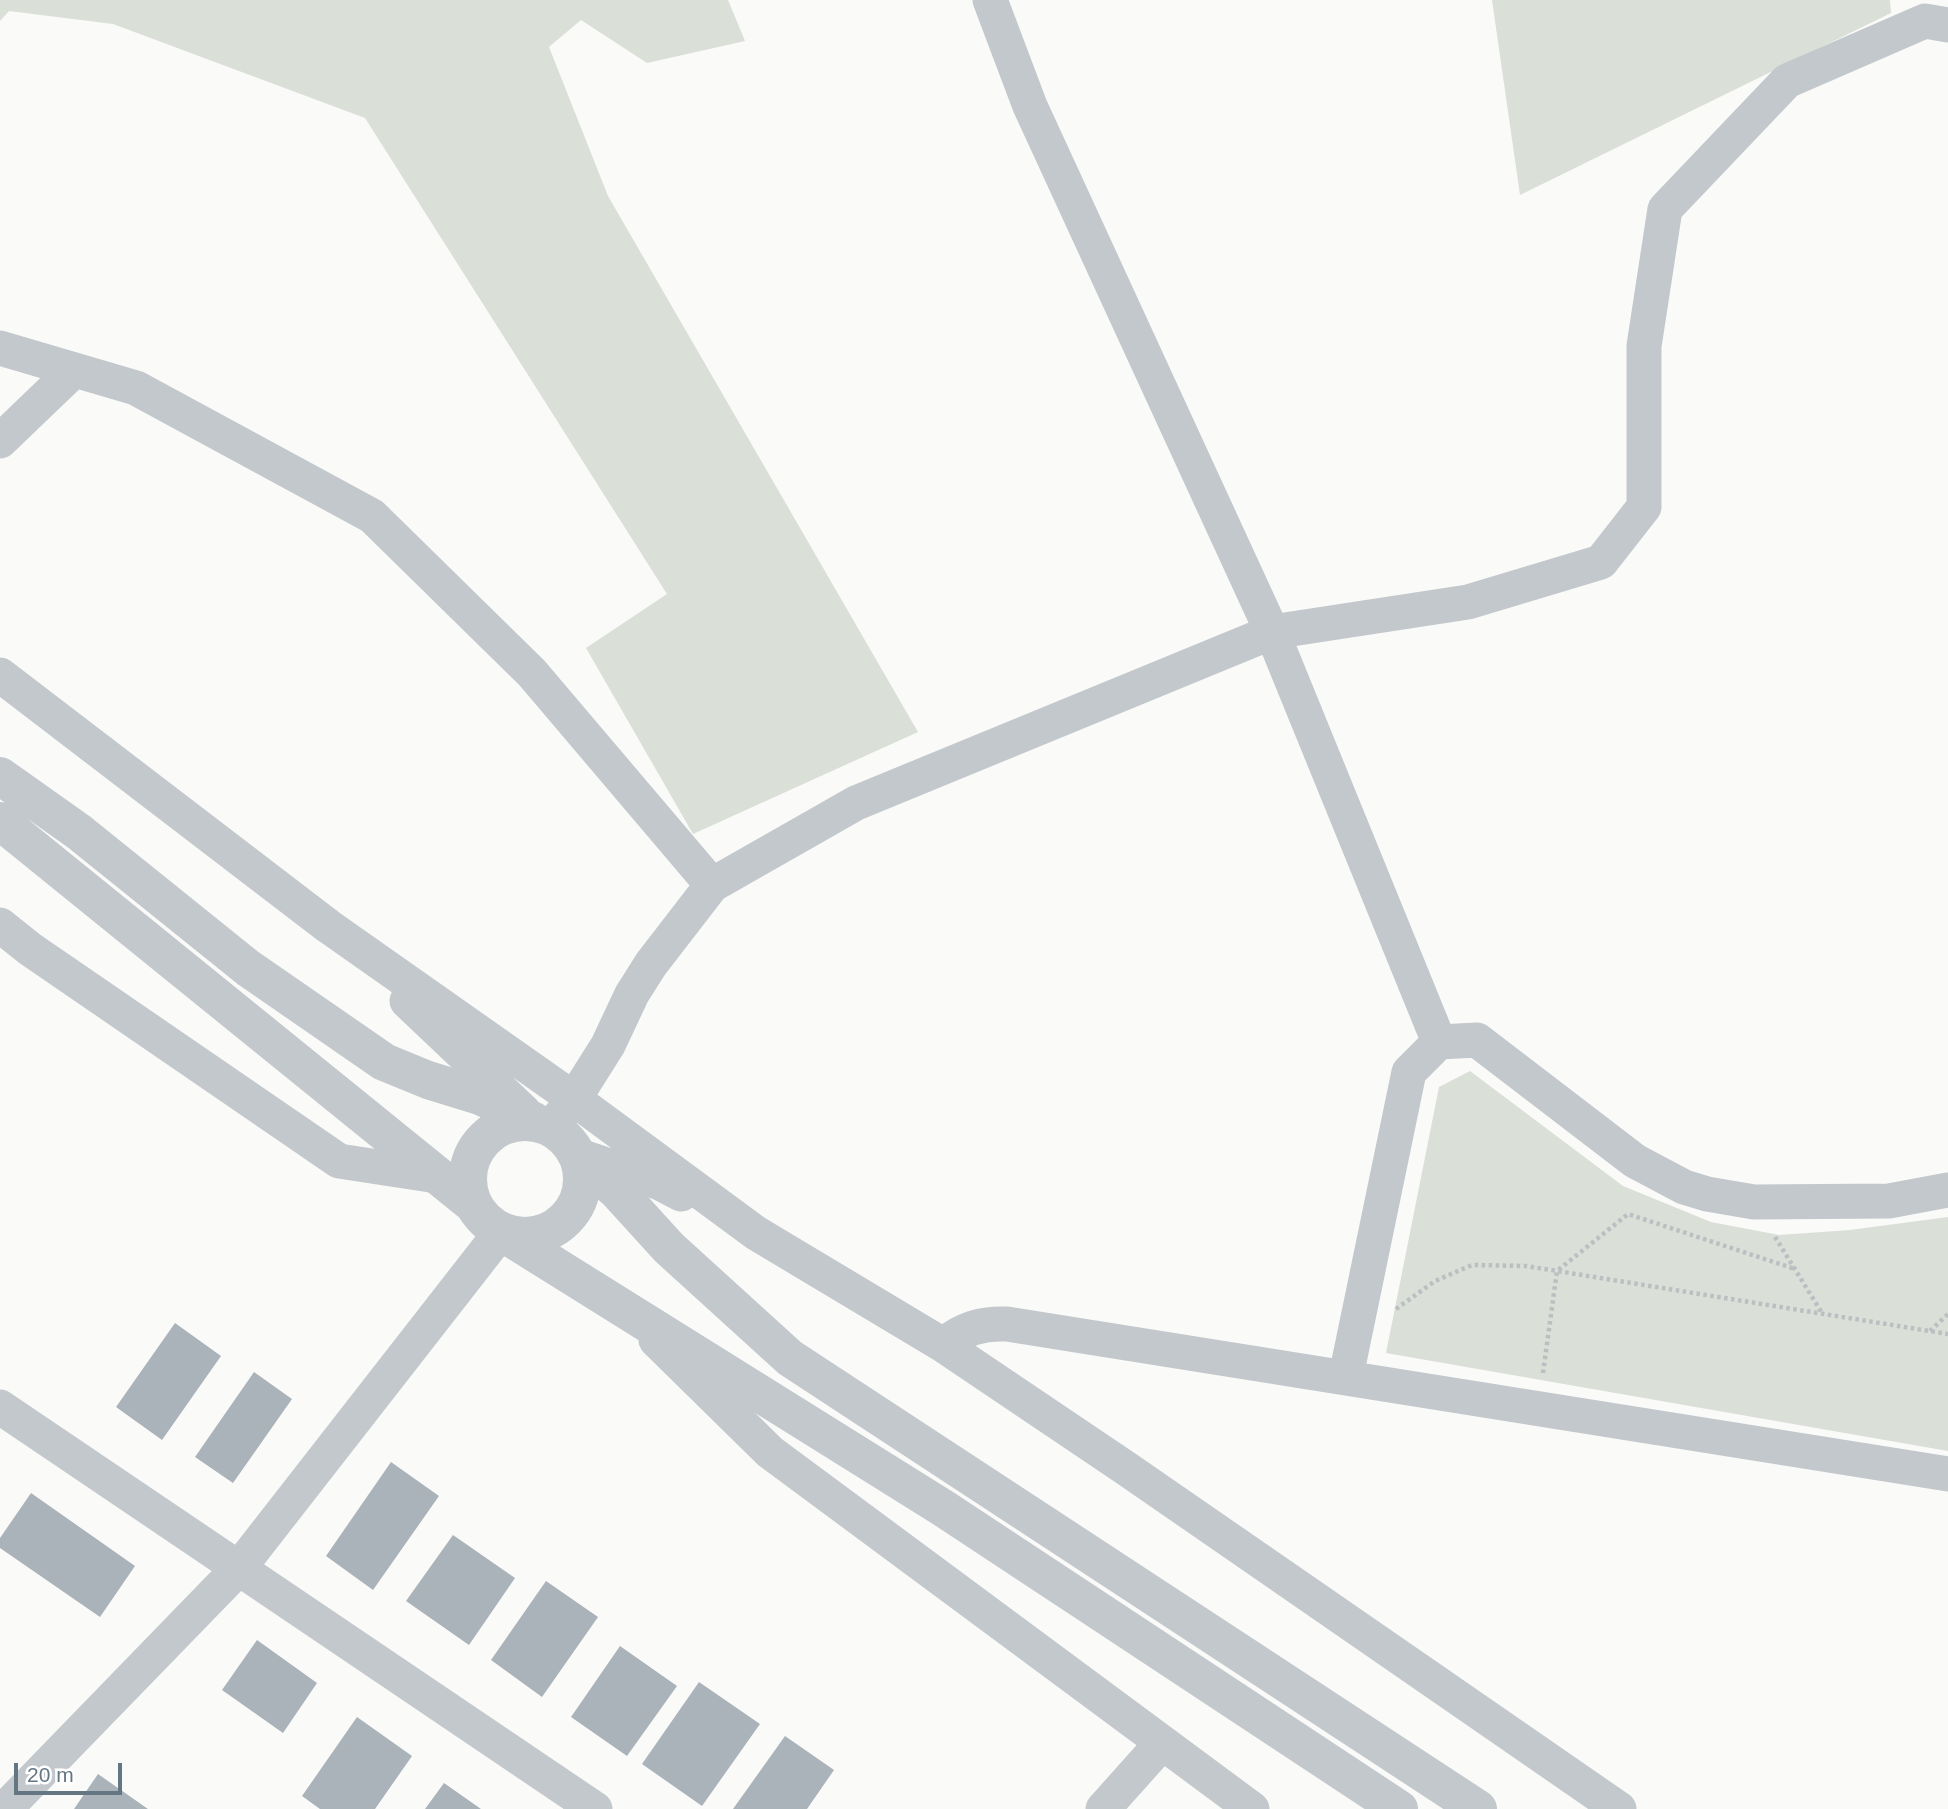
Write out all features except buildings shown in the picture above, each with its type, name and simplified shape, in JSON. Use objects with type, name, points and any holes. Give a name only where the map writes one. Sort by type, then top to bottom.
[{"type":"street","points":[[990,0],[1030,106],[1272,632],[1439,1042]]},
{"type":"street","points":[[1399,1809],[943,1508],[501,1232],[484,1220],[474,1205],[468,1188],[467,1170],[473,1153],[484,1138],[499,1127],[516,1121],[553,1116],[608,1045],[632,994],[651,964],[712,885],[856,803],[1272,632],[1468,602],[1601,562],[1644,507],[1644,346],[1665,209],[1787,81],[1925,21],[1948,25]]},
{"type":"street","points":[[0,348],[136,388],[372,516],[532,673],[712,885]]},
{"type":"street","points":[[0,441],[74,370]]},
{"type":"street","points":[[0,675],[328,926],[553,1116],[943,1345],[1128,1469],[1619,1809]]},
{"type":"street","points":[[0,776],[79,832],[247,968],[384,1062],[428,1080],[553,1116]]},
{"type":"street","points":[[0,821],[474,1205]]},
{"type":"street","points":[[0,925],[30,949],[339,1161],[437,1176]]},
{"type":"street","points":[[328,926],[553,1116],[578,1155],[618,1192],[669,1248],[790,1358],[1479,1809]]},
{"type":"street","points":[[1346,1376],[1409,1072],[1439,1042],[1477,1040],[1635,1161],[1659,1175],[1707,1194],[1754,1202],[1889,1201],[1948,1190]]},
{"type":"street","points":[[501,1232],[520,1237],[540,1235],[558,1226],[572,1212],[581,1194],[582,1174],[578,1155]]},
{"type":"street","points":[[578,1155],[660,1183],[755,1233]]},
{"type":"street","points":[[5,1809],[239,1568],[501,1232]]},
{"type":"street","points":[[629,1312],[770,1452],[1252,1809]]},
{"type":"street","points":[[943,1345],[956,1334],[973,1327],[1007,1324],[1948,1474]]},
{"type":"street","points":[[0,1407],[595,1809]]},
{"type":"street","points":[[1103,1809],[1162,1743]]},
{"type":"path","points":[[1754,1202],[1822,1314]]},
{"type":"path","points":[[1538,1407],[1557,1271],[1628,1213],[1795,1269]]},
{"type":"path","points":[[1353,1338],[1435,1281],[1472,1265],[1525,1266],[1948,1334]]},
{"type":"path","points":[[1930,1331],[1948,1314]]},
{"type":"shaded area","points":[[0,0],[728,0],[745,41],[647,63],[581,20],[549,47],[608,196],[918,732],[693,834],[586,648],[667,594],[365,118],[113,24],[9,11],[0,21]]},
{"type":"shaded area","points":[[1492,0],[1890,0],[1891,13],[1520,195]]},
{"type":"shaded area","points":[[1470,1071],[1623,1186],[1711,1222],[1779,1235],[1850,1230],[1948,1217],[1948,1451],[1386,1353],[1439,1087]]}]
